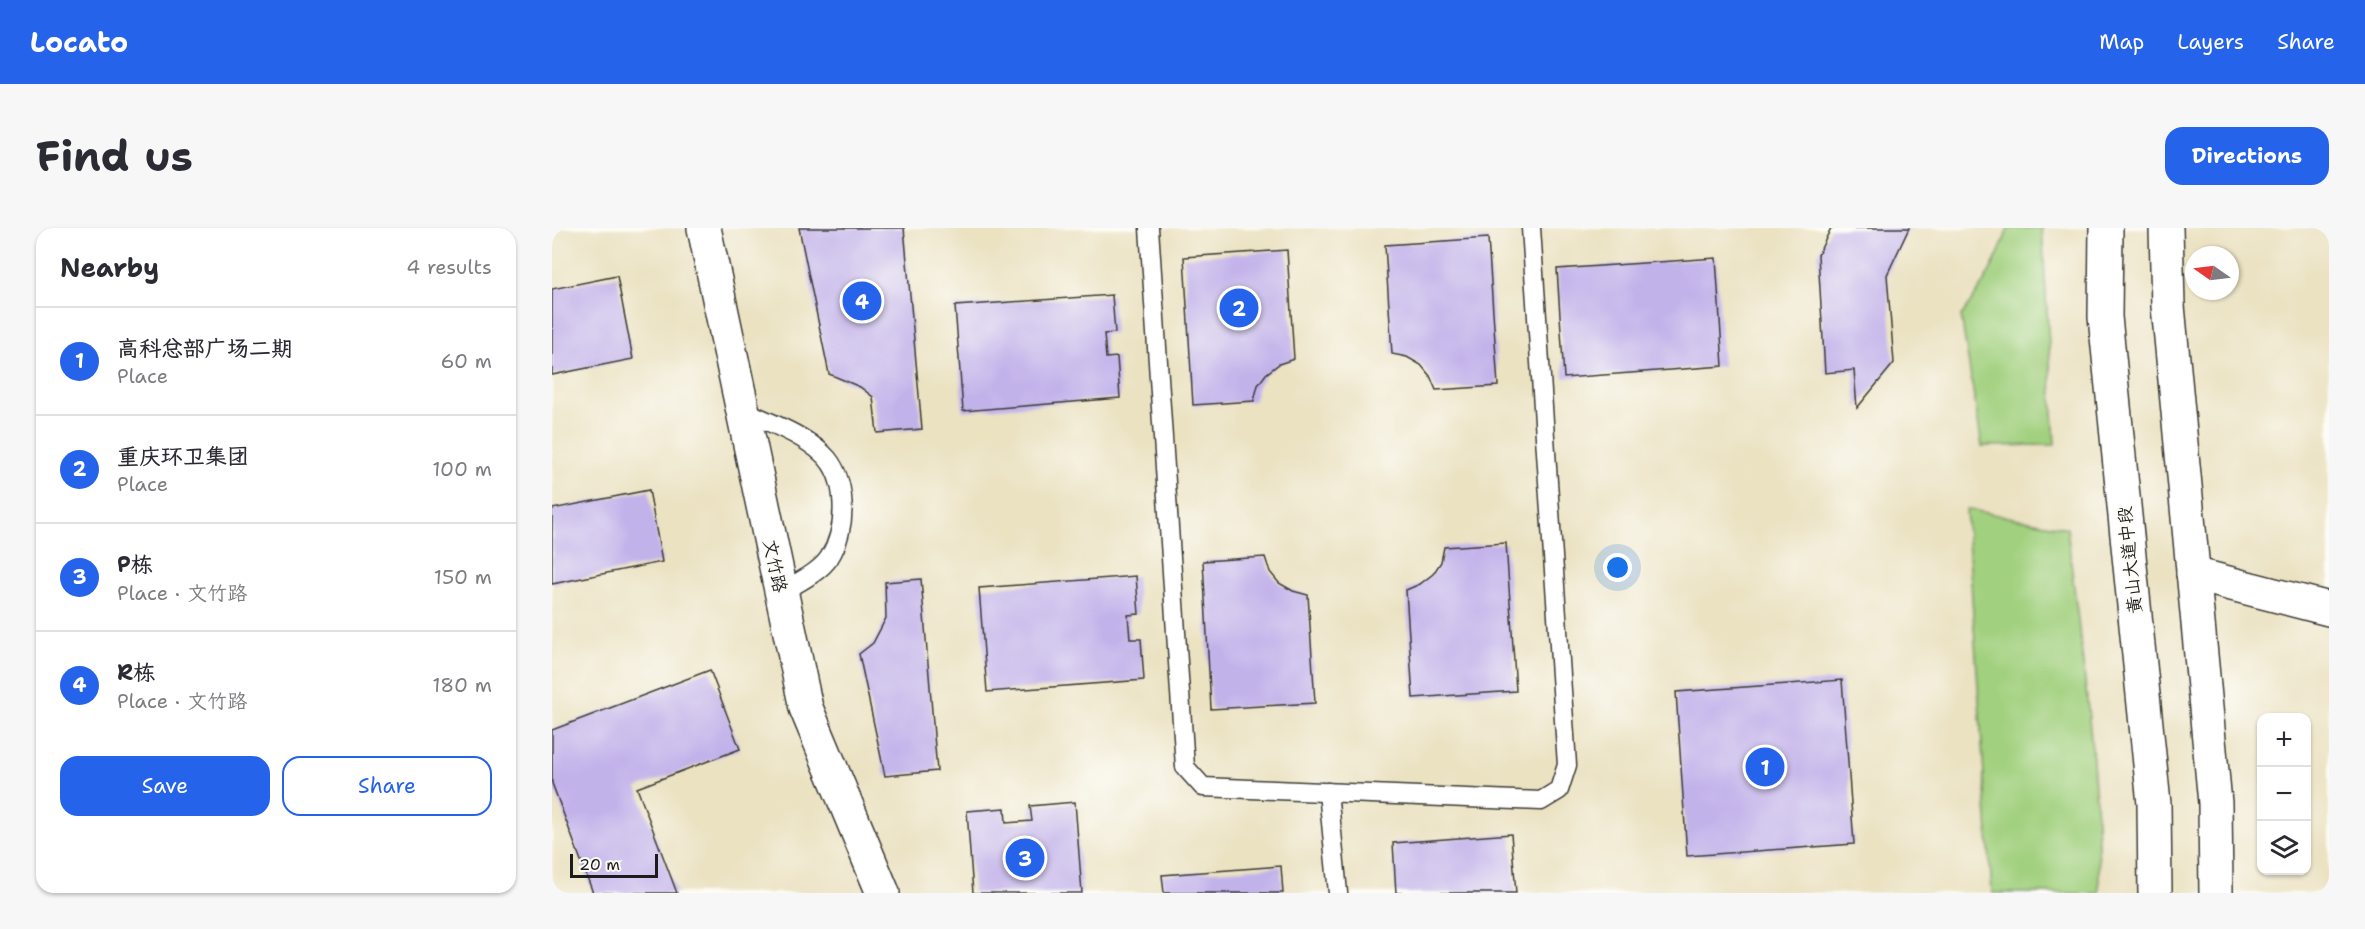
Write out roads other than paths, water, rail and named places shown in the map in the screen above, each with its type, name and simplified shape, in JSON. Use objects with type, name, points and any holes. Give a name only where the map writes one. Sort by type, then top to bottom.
[{"type":"main road","name":"文竹路","points":[[704,228],[806,708],[883,893]]},
{"type":"main road","name":"黄山大道中段","points":[[2106,228],[2105,317],[2154,804],[2155,893]]},
{"type":"main road","points":[[2166,228],[2168,306],[2215,803],[2216,893]]},
{"type":"main road","points":[[2193,574],[2329,609]]},
{"type":"lane","points":[[1149,228],[1185,768],[1203,787],[1541,801],[1559,790],[1567,765],[1531,228]]},
{"type":"lane","points":[[741,409],[806,442],[822,453],[834,466],[840,480],[842,513],[838,537],[829,558],[781,594]]},
{"type":"lane","points":[[1328,792],[1338,893]]},
{"type":"place","name":"R栋","points":[[862,301]]},
{"type":"place","name":"重庆环卫集团","points":[[1239,308]]},
{"type":"place","name":"高科总部广场二期","points":[[1765,767]]},
{"type":"place","name":"P栋","points":[[1025,858]]}]
